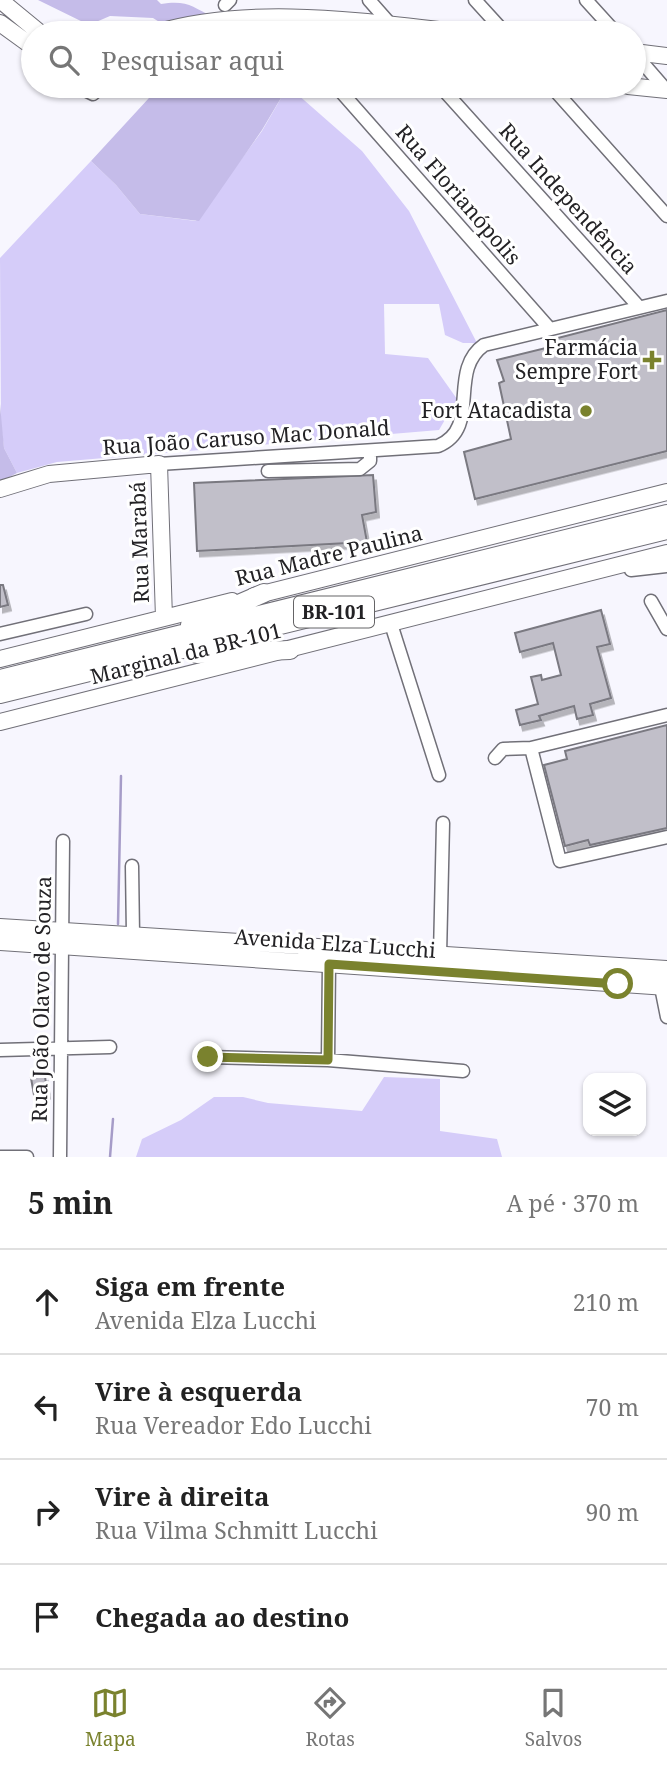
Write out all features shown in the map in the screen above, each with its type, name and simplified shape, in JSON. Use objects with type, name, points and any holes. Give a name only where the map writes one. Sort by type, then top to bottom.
[{"type":"highway","name":"BR-101","points":[[0,680],[667,514]]},
{"type":"highway","name":"BR-101","points":[[0,694],[667,530]]},
{"type":"highway","points":[[140,646],[264,593]]},
{"type":"highway","points":[[159,655],[290,650]]},
{"type":"main road","points":[[0,0],[21,27]]},
{"type":"main road","points":[[215,21],[247,18],[329,21]]},
{"type":"main road","points":[[0,23],[21,36]]},
{"type":"main road","points":[[646,54],[667,56]]},
{"type":"main road","points":[[646,88],[667,90]]},
{"type":"main road","name":"Rua João Caruso Mac Donald","points":[[0,489],[49,474],[159,464]]},
{"type":"main road","name":"Rua Marabá","points":[[159,464],[163,618]]},
{"type":"main road","name":"Rua Madre Paulina","points":[[0,659],[667,492]]},
{"type":"main road","name":"Marginal da BR-101","points":[[0,722],[667,553]]},
{"type":"main road","name":"Avenida Elza Lucchi","points":[[0,927],[63,939],[329,964],[537,970],[667,969]]},
{"type":"main road","name":"Avenida Elza Lucchi","points":[[0,942],[133,935],[440,955],[537,970],[665,984]]},
{"type":"street","points":[[357,21],[368,0],[387,21]]},
{"type":"street","points":[[475,0],[494,21]]},
{"type":"street","points":[[586,0],[605,21]]},
{"type":"street","points":[[646,66],[667,90]]},
{"type":"street","name":"Rua Florianópolis","points":[[347,98],[550,329]]},
{"type":"street","name":"Rua Independência","points":[[451,98],[639,307]]},
{"type":"street","points":[[562,98],[667,215]]},
{"type":"street","points":[[550,329],[667,301]]},
{"type":"street","name":"Rua João Caruso Mac Donald","points":[[159,464],[438,446],[456,435],[463,419],[465,375],[471,357],[484,345],[550,329]]},
{"type":"street","points":[[268,471],[360,469],[370,461],[370,451]]},
{"type":"street","points":[[631,570],[667,566]]},
{"type":"street","points":[[651,601],[667,629]]},
{"type":"street","points":[[0,634],[86,614]]},
{"type":"street","points":[[391,624],[439,775]]},
{"type":"street","points":[[495,758],[503,749],[531,748],[667,715]]},
{"type":"street","points":[[531,748],[560,861],[667,836]]},
{"type":"street","points":[[440,955],[443,823]]},
{"type":"street","name":"Rua João Olavo de Souza","points":[[60,1157],[63,841]]},
{"type":"street","points":[[132,866],[133,935]]},
{"type":"street","points":[[0,935],[537,970]]},
{"type":"street","points":[[328,1060],[329,964]]},
{"type":"street","points":[[665,984],[667,1017]]},
{"type":"street","points":[[0,1049],[110,1047]]},
{"type":"street","points":[[208,1057],[328,1060],[463,1070]]},
{"type":"street","points":[[0,1157],[27,1157]]},
{"type":"shaded area","points":[[38,0],[157,0],[161,4],[189,5],[213,17],[158,21],[153,18],[110,16],[98,21],[81,21]]},
{"type":"shaded area","points":[[149,98],[281,98],[199,221],[140,214],[91,161]]},
{"type":"shaded area","points":[[281,98],[302,98],[362,151],[409,211],[477,343],[463,343],[445,335],[439,304],[384,304],[385,354],[428,358],[457,399],[439,430],[57,462],[17,473],[4,448],[1,425],[0,258],[91,161],[140,214],[196,221],[262,131]]},
{"type":"shaded area","points":[[0,404],[4,448],[17,473],[0,482]]},
{"type":"shaded area","points":[[384,1077],[440,1079],[440,1131],[497,1139],[502,1157],[136,1157],[142,1139],[181,1120],[214,1097],[243,1097],[268,1103],[362,1111]]},
{"type":"building","name":"Fort Atacadista","points":[[667,310],[667,451],[475,499],[464,452],[511,439],[499,383],[504,381],[497,360],[546,348],[546,341]]},
{"type":"building","points":[[373,475],[376,512],[362,515],[367,542],[197,551],[194,483]]},
{"type":"building","points":[[0,585],[3,585],[8,605],[0,607]]},
{"type":"building","points":[[601,610],[610,644],[597,647],[611,698],[590,704],[593,715],[577,719],[574,706],[539,716],[541,720],[520,725],[516,710],[538,704],[531,677],[541,675],[542,680],[561,675],[553,643],[520,652],[515,633]]},
{"type":"building","points":[[667,725],[667,828],[590,845],[588,840],[565,846],[544,765],[567,759],[565,751]]},
{"type":"building","points":[[45,1076],[47,1093],[34,1095],[31,1078]]},
{"type":"waterway","points":[[118,924],[121,776]]},
{"type":"waterway","points":[[110,1157],[113,1119]]},
{"type":"place","name":"Farmácia Sempre Fort","points":[[652,360]]},
{"type":"place","name":"Fort Atacadista","points":[[586,411]]},
{"type":"route","points":[[208,1057],[328,1060],[329,964],[618,984]]}]
